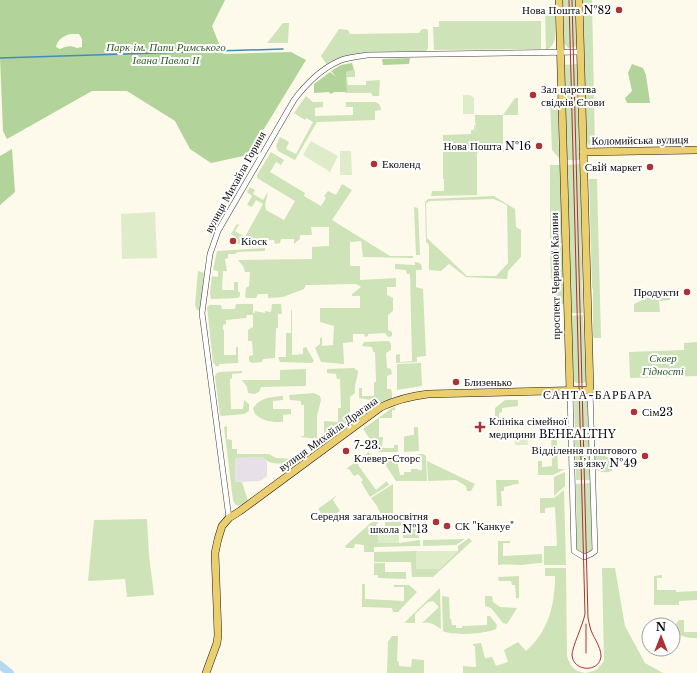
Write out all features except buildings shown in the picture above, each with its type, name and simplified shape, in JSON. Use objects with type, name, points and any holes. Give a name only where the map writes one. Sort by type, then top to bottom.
[{"type":"main road","name":"проспект Червоної Калини","points":[[559,0],[570,391]]},
{"type":"main road","points":[[579,0],[590,390]]},
{"type":"main road","name":"Коломийська вулиця","points":[[583,152],[697,150]]},
{"type":"main road","name":"вулиця Михайла Драгана","points":[[229,518],[240,512],[376,411],[394,401],[428,394],[590,390]]},
{"type":"main road","points":[[206,673],[217,643],[218,635],[215,553],[222,526],[229,518]]},
{"type":"street","name":"вулиця Михайла Гориня","points":[[229,518],[202,313],[210,254],[218,231],[294,100],[311,80],[324,70],[340,61],[367,55],[580,52]]},
{"type":"street","name":"проспект Червоної Калини","points":[[570,391],[574,551],[584,557],[595,551],[590,390]]},
{"type":"shaded area","points":[[262,457],[267,462],[267,476],[260,481],[235,482],[235,458]]},
{"type":"green space","name":"Парк ім. Папи Римського Івана Павла ІІ","points":[[0,0],[225,0],[212,26],[223,54],[291,52],[306,60],[248,155],[211,163],[190,149],[175,121],[127,91],[92,91],[7,139],[3,131],[0,58]],"holes":[[[70,34],[79,34],[82,39],[82,47],[77,48],[68,46],[60,49],[56,47],[59,40],[63,37]]]},
{"type":"green space","points":[[563,0],[576,0],[577,42],[575,47],[568,48],[564,43]]},
{"type":"green space","points":[[583,0],[592,0],[595,148],[589,145],[586,141]]},
{"type":"green space","points":[[545,12],[551,12],[555,16],[556,31],[553,44],[546,50]]},
{"type":"green space","points":[[439,21],[541,21],[541,49],[434,50],[433,27],[439,27]]},
{"type":"green space","points":[[283,23],[289,23],[288,43],[267,43]]},
{"type":"green space","points":[[339,29],[348,30],[350,34],[419,33],[422,29],[427,29],[428,48],[426,51],[366,52],[349,56],[327,65],[321,56]]},
{"type":"green space","points":[[410,58],[409,64],[383,65],[382,59]]},
{"type":"green space","points":[[352,63],[354,70],[346,72],[347,93],[314,93],[314,84],[330,72],[336,77],[331,71],[341,65]]},
{"type":"green space","points":[[577,64],[580,160],[566,160],[564,65]]},
{"type":"green space","points":[[632,64],[643,68],[646,75],[650,103],[627,103],[625,98],[632,91],[628,73]]},
{"type":"green space","points":[[355,70],[355,77],[347,77],[348,85],[366,85],[366,81],[380,80],[379,96],[373,96],[371,93],[347,93],[346,72]]},
{"type":"green space","points":[[463,95],[470,95],[474,98],[474,114],[463,114]]},
{"type":"green space","points":[[306,96],[313,102],[323,102],[323,107],[315,108],[315,116],[353,115],[353,107],[346,107],[346,102],[376,102],[380,105],[381,110],[375,111],[375,120],[317,122],[295,160],[278,151],[276,146],[280,137],[289,142],[286,149],[296,154],[313,122],[306,118],[305,120],[294,113]]},
{"type":"green space","points":[[515,98],[518,98],[518,115],[503,115]]},
{"type":"green space","points":[[552,99],[556,99],[558,106],[559,158],[552,150],[550,102]]},
{"type":"green space","points":[[475,115],[503,115],[503,148],[507,152],[478,152],[474,158],[477,154],[477,195],[431,196],[432,191],[444,191],[443,135],[471,134],[471,130],[474,130],[474,125],[476,134]]},
{"type":"green space","points":[[311,141],[338,156],[330,172],[303,155]]},
{"type":"green space","points":[[12,149],[15,192],[0,205],[0,156]]},
{"type":"green space","points":[[340,151],[351,151],[352,175],[340,175]]},
{"type":"green space","points":[[271,152],[284,160],[281,165],[276,162],[270,172],[305,193],[304,196],[321,206],[326,198],[324,196],[328,191],[336,195],[342,184],[352,190],[332,220],[390,256],[413,256],[413,258],[363,257],[361,241],[350,242],[350,266],[360,266],[360,280],[396,278],[396,287],[387,287],[387,295],[393,298],[393,311],[388,315],[388,330],[392,332],[392,336],[388,337],[385,333],[368,334],[368,336],[365,337],[364,334],[353,334],[353,342],[343,343],[344,364],[321,362],[315,348],[320,344],[320,338],[322,338],[322,346],[333,345],[334,326],[320,322],[320,308],[360,308],[360,296],[352,296],[352,294],[361,287],[356,284],[306,285],[304,289],[283,297],[268,298],[268,294],[258,294],[256,298],[245,297],[246,288],[249,286],[250,272],[245,272],[243,266],[238,260],[312,259],[312,247],[329,246],[329,227],[311,227],[312,235],[300,235],[300,239],[294,244],[294,239],[281,239],[280,243],[275,244],[274,240],[265,240],[265,244],[233,244],[236,240],[239,240],[231,234],[237,224],[239,225],[235,231],[245,237],[263,204],[256,200],[252,207],[247,205],[252,196],[247,192],[250,187],[255,190],[253,194],[263,200],[268,192],[265,205],[266,210],[284,220],[295,201],[257,178],[257,175]]},
{"type":"green space","points":[[580,164],[583,313],[571,313],[566,165]]},
{"type":"green space","points":[[550,165],[561,165],[564,243],[550,243]]},
{"type":"green space","points":[[589,179],[597,179],[601,338],[593,337]]},
{"type":"green space","points":[[494,196],[515,209],[516,227],[521,230],[521,257],[508,271],[507,279],[466,277],[449,264],[441,271],[429,270],[429,245],[426,242],[425,202],[428,199]],"holes":[[[494,199],[507,205],[508,263],[496,276],[467,276],[427,238],[426,203],[430,201]]]},
{"type":"green space","points":[[414,207],[418,208],[420,255],[416,255]]},
{"type":"green space","points":[[155,212],[157,258],[122,259],[121,214]]},
{"type":"green space","points":[[564,246],[565,304],[555,305],[553,280],[551,279],[550,247]]},
{"type":"green space","points":[[265,248],[265,251],[228,254],[228,258],[225,259],[227,271],[223,271],[222,290],[234,290],[234,282],[238,282],[238,292],[240,292],[240,296],[238,298],[211,299],[210,294],[212,276],[218,277],[218,271],[213,270],[217,251]]},
{"type":"green space","points":[[415,262],[421,264],[422,268],[422,270],[416,270],[416,287],[423,289],[426,356],[417,357],[417,362],[396,363],[396,355],[400,354],[400,362],[412,361],[410,274],[407,274],[406,270],[395,269],[395,264],[415,265]]},
{"type":"green space","points":[[198,271],[204,273],[201,309],[197,310],[195,305]]},
{"type":"green space","points":[[670,294],[670,300],[659,301],[660,312],[634,312],[634,304],[644,299],[644,295]]},
{"type":"green space","points":[[236,304],[253,304],[253,313],[255,313],[255,311],[265,313],[265,311],[271,312],[272,304],[281,304],[282,314],[278,314],[278,328],[276,328],[275,358],[263,359],[262,362],[252,363],[249,361],[249,356],[253,355],[252,341],[248,341],[248,330],[253,327],[253,315],[247,315],[246,318],[226,320],[226,324],[223,325],[224,355],[236,355],[236,347],[238,347],[238,363],[219,364],[219,366],[216,366],[213,362],[207,307],[210,305],[221,305],[222,309],[235,309]]},
{"type":"green space","points":[[291,310],[292,355],[303,354],[303,348],[306,347],[314,361],[312,363],[280,362],[278,357],[286,357],[286,333],[291,333]]},
{"type":"green space","points":[[583,315],[586,381],[584,383],[576,383],[574,381],[571,316]]},
{"type":"green space","points":[[389,341],[391,344],[391,350],[386,353],[387,368],[391,369],[392,374],[387,376],[387,389],[391,389],[392,399],[364,417],[360,416],[372,406],[371,400],[359,398],[359,388],[362,388],[362,396],[374,396],[374,382],[376,382],[375,352],[373,352],[372,347],[362,346],[364,342]]},
{"type":"green space","name":"Сквер Гідності","points":[[697,342],[697,376],[630,378],[629,352],[684,350],[684,343]]},
{"type":"green space","points":[[421,363],[422,386],[397,390],[397,364]]},
{"type":"green space","points":[[354,368],[358,371],[358,374],[355,393],[350,397],[350,418],[356,418],[356,424],[329,443],[324,441],[324,421],[338,422],[338,408],[341,408],[340,379],[337,379],[336,374],[327,373],[327,369]]},
{"type":"green space","points":[[306,369],[306,386],[261,387],[259,392],[254,394],[248,393],[247,387],[242,380],[280,380],[280,370]]},
{"type":"green space","points":[[242,371],[242,373],[232,374],[232,378],[230,379],[231,409],[243,409],[244,400],[249,404],[249,411],[244,414],[222,416],[220,415],[215,377],[216,374],[219,372]]},
{"type":"green space","points":[[314,393],[320,396],[321,400],[317,416],[317,439],[301,437],[304,436],[304,405],[301,405],[301,401],[290,400],[289,395]]},
{"type":"green space","points":[[283,396],[283,400],[273,401],[273,409],[291,409],[291,414],[283,415],[283,422],[261,419],[255,414],[253,408],[259,402],[266,398]]},
{"type":"green space","points":[[586,397],[588,399],[590,480],[576,480],[574,399]]},
{"type":"green space","points":[[505,400],[518,400],[518,406],[502,408],[502,412],[499,413],[500,426],[495,426],[495,408]]},
{"type":"green space","points":[[395,407],[395,410],[392,410],[392,418],[379,418],[379,437],[383,437],[382,448],[394,448],[394,445],[398,445],[398,451],[379,452],[363,429],[392,408]]},
{"type":"green space","points":[[553,421],[556,421],[558,469],[565,469],[553,475],[538,475],[538,461],[542,461],[542,467],[552,466],[551,428],[542,428],[541,431],[538,431],[538,427],[549,427]]},
{"type":"green space","points":[[227,426],[227,439],[232,440],[232,449],[237,449],[237,454],[269,454],[276,458],[300,459],[302,462],[296,467],[288,464],[266,461],[262,457],[235,458],[235,482],[242,482],[248,501],[241,505],[236,505],[233,500],[224,427]]},
{"type":"green space","points":[[414,427],[418,427],[419,451],[404,452],[404,437],[414,435]]},
{"type":"green space","points":[[514,431],[527,431],[528,445],[515,445]]},
{"type":"green space","points":[[595,451],[612,460],[612,471],[603,472],[595,468]]},
{"type":"green space","points":[[369,452],[372,459],[370,460],[367,457],[358,465],[376,490],[387,481],[389,485],[370,497],[361,482],[363,480],[358,474],[354,476],[349,469],[346,469]]},
{"type":"green space","points":[[418,454],[423,454],[426,456],[427,481],[396,481],[385,464],[386,459],[400,458],[398,465],[400,475],[404,475],[404,472],[411,472],[411,469],[422,470],[422,457],[418,457]]},
{"type":"green space","points":[[427,461],[475,484],[471,491],[467,491],[466,486],[456,480],[428,481]]},
{"type":"green space","points":[[565,472],[565,486],[554,496],[554,477]]},
{"type":"green space","points":[[496,480],[518,480],[519,484],[504,487],[504,491],[501,491],[502,506],[497,506]]},
{"type":"green space","points":[[590,483],[592,550],[588,553],[584,553],[577,550],[576,484]]},
{"type":"green space","points":[[393,484],[393,515],[385,516],[401,516],[401,526],[385,526],[385,517],[382,517],[371,498]]},
{"type":"green space","points":[[564,490],[566,565],[544,565],[544,546],[557,546],[555,507],[545,508],[545,513],[540,513],[540,498],[554,498]]},
{"type":"green space","points":[[337,495],[333,500],[340,511],[329,519],[325,518],[318,509]]},
{"type":"green space","points":[[147,519],[149,555],[154,595],[127,597],[125,579],[88,581],[94,520]]},
{"type":"green space","points":[[374,520],[380,520],[376,525],[379,543],[399,543],[420,540],[420,546],[374,547],[374,552],[364,552],[364,545],[355,544],[354,548],[346,548],[345,546]]},
{"type":"green space","points":[[403,528],[418,528],[419,538],[403,538]]},
{"type":"green space","points":[[378,530],[399,530],[399,543],[378,543]]},
{"type":"green space","points":[[469,538],[472,541],[433,577],[412,577],[411,562],[374,562],[374,552],[416,551],[416,569],[439,569],[458,551],[458,546]]},
{"type":"green space","points":[[465,539],[456,545],[423,546],[423,540]]},
{"type":"green space","points":[[498,541],[510,541],[510,543],[503,543],[503,556],[542,554],[542,563],[498,565]]},
{"type":"green space","points":[[416,551],[458,551],[439,569],[416,569]]},
{"type":"green space","points":[[374,563],[385,563],[385,572],[406,572],[406,579],[378,578],[378,575],[374,575]]},
{"type":"green space","points":[[545,568],[566,568],[567,656],[573,668],[585,673],[463,673],[463,666],[476,667],[475,646],[473,646],[473,644],[481,643],[485,658],[492,657],[496,666],[508,662],[504,650],[518,642],[526,651],[534,644],[545,627],[554,597],[555,576],[545,576]]},
{"type":"green space","points":[[602,568],[615,568],[625,626],[645,663],[663,673],[585,673],[597,669],[601,666],[604,660]]},
{"type":"green space","points":[[662,575],[662,578],[657,578],[657,590],[676,590],[676,592],[697,591],[697,600],[679,601],[679,605],[654,605],[654,576]]},
{"type":"green space","points":[[519,576],[519,598],[516,598],[515,585],[512,585],[511,581],[499,581],[498,577]]},
{"type":"green space","points":[[362,584],[365,584],[365,599],[404,601],[404,587],[394,587],[394,585],[409,585],[417,592],[398,612],[393,612],[392,608],[362,607]]},
{"type":"green space","points":[[440,588],[441,629],[430,623],[422,623],[439,607],[433,601],[428,602],[415,614],[415,623],[405,622]]},
{"type":"green space","points":[[442,596],[449,597],[450,619],[452,625],[456,625],[456,628],[462,628],[462,626],[487,625],[487,616],[490,616],[497,625],[496,629],[470,634],[454,634],[443,631]]},
{"type":"green space","points":[[485,596],[492,596],[493,602],[500,607],[517,608],[507,624],[503,623],[491,608],[485,606]]},
{"type":"green space","points":[[681,620],[684,620],[684,632],[697,632],[697,638],[681,635]]},
{"type":"green space","points":[[392,636],[398,636],[397,661],[399,662],[399,666],[411,667],[412,659],[424,660],[424,673],[387,673],[388,642]]},
{"type":"waterway","points":[[0,58],[283,49]]},
{"type":"waterway","points":[[0,665],[10,673]]},
{"type":"tram line","points":[[569,0],[585,614],[572,655],[573,661],[577,665],[592,668],[600,662],[601,652],[591,630],[588,618],[572,0]]},
{"type":"tram line","points":[[586,624],[586,653]]},
{"type":"place","name":"Нова Пошта №82","points":[[619,10]]},
{"type":"place","name":"Зал царства свідків Єгови","points":[[533,95]]},
{"type":"place","name":"Нова Пошта №16","points":[[539,146]]},
{"type":"place","name":"Еколенд","points":[[374,164]]},
{"type":"place","name":"Свiй маркет","points":[[650,167]]},
{"type":"place","name":"Кіоск","points":[[233,241]]},
{"type":"place","name":"Продукти","points":[[687,292]]},
{"type":"place","name":"Близенько","points":[[456,382]]},
{"type":"place","name":"Сім23","points":[[634,412]]},
{"type":"place","name":"Клініка сімейної медицини BEHEALTHY","points":[[480,427]]},
{"type":"place","name":"7-23. Клевер-Сторс","points":[[346,451]]},
{"type":"place","name":"Відділення поштового зв’язку №49","points":[[645,456]]},
{"type":"place","name":"Середня загальноосвітня школа №13","points":[[436,522]]},
{"type":"place","name":"СК \"Канкуе\"","points":[[447,526]]},
{"type":"district","name":"САНТА-БАРБАРА","points":[[598,394]]}]
